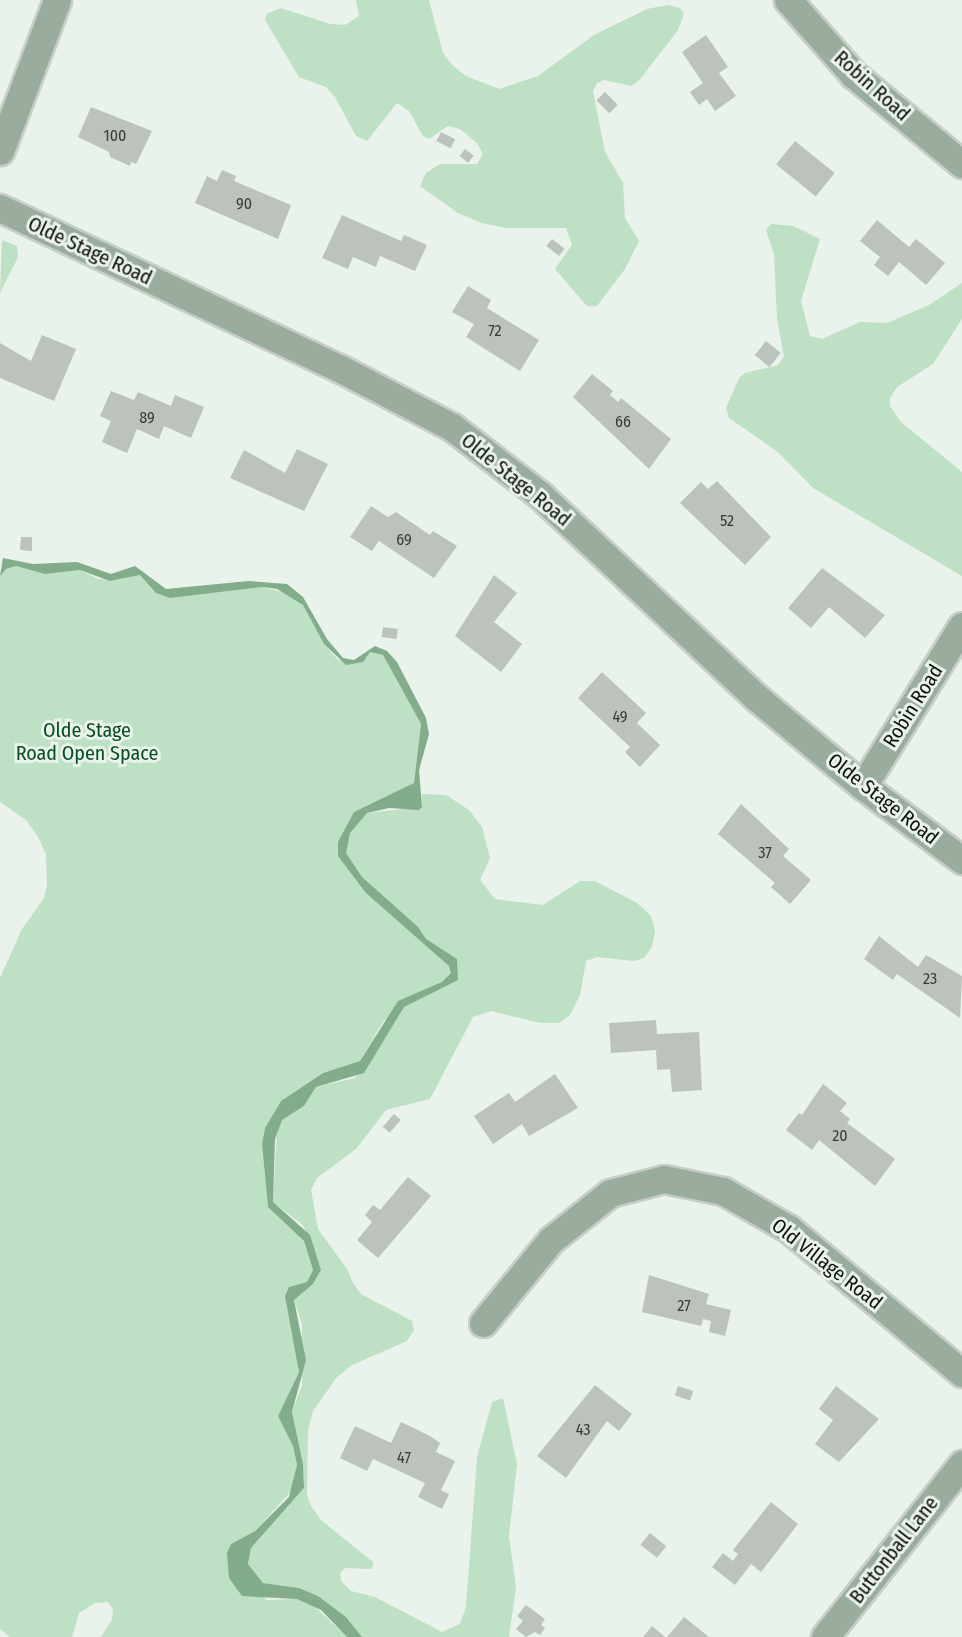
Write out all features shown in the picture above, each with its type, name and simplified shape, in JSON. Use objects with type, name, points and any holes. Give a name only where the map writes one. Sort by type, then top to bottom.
[{"type":"street","points":[[0,151],[57,0]]},
{"type":"street","name":"Robin Road","points":[[788,0],[854,75],[962,164]]},
{"type":"street","name":"Olde Stage Road","points":[[0,208],[341,369],[452,427],[540,495],[757,698],[863,786],[962,860]]},
{"type":"street","name":"Robin Road","points":[[863,786],[962,626]]},
{"type":"street","name":"Old Village Road","points":[[483,1323],[551,1240],[610,1193],[664,1179],[723,1191],[789,1229],[962,1373]]},
{"type":"street","name":"Buttonball Lane","points":[[825,1637],[962,1464]]},
{"type":"green space","points":[[356,0],[429,0],[443,53],[453,66],[466,76],[499,89],[538,76],[594,35],[647,9],[668,5],[680,8],[684,14],[678,30],[641,78],[632,86],[604,80],[597,83],[593,91],[605,152],[623,183],[625,218],[639,241],[625,269],[597,306],[587,306],[555,269],[572,245],[566,228],[507,228],[482,223],[458,213],[420,186],[426,173],[440,164],[477,164],[483,154],[477,143],[460,129],[448,126],[429,139],[423,136],[409,111],[397,103],[367,141],[356,136],[335,97],[326,87],[299,77],[265,20],[266,14],[281,8],[330,24],[345,25],[359,16]]},
{"type":"green space","points":[[771,224],[793,226],[820,239],[801,301],[810,336],[822,339],[860,322],[887,323],[929,305],[962,283],[962,319],[933,364],[897,387],[890,398],[890,406],[901,422],[962,472],[962,576],[813,488],[778,452],[729,418],[726,408],[739,378],[745,373],[778,365],[784,356],[777,319],[774,255],[766,230]]},
{"type":"green space","points":[[2,240],[17,246],[18,257],[0,293]]},
{"type":"green space","name":"Olde Stage Road Open Space","points":[[16,566],[45,574],[80,570],[98,579],[116,580],[140,575],[157,593],[170,598],[263,587],[292,595],[303,605],[324,644],[338,660],[362,662],[370,652],[383,655],[421,724],[414,783],[402,792],[367,805],[367,813],[422,807],[422,794],[446,795],[469,810],[482,827],[490,858],[480,880],[495,899],[543,905],[580,881],[595,881],[637,903],[651,916],[655,931],[652,947],[644,958],[634,961],[597,957],[586,961],[580,995],[570,1015],[559,1023],[540,1023],[491,1011],[473,1017],[430,1099],[386,1110],[356,1149],[317,1178],[311,1190],[318,1229],[347,1269],[361,1294],[412,1321],[414,1330],[407,1341],[352,1365],[336,1378],[313,1411],[308,1430],[307,1495],[311,1506],[321,1520],[374,1563],[371,1569],[345,1568],[340,1573],[341,1581],[351,1591],[375,1597],[442,1632],[460,1624],[466,1607],[477,1457],[492,1402],[503,1398],[517,1464],[509,1536],[516,1588],[509,1637],[362,1637],[346,1617],[318,1596],[299,1588],[263,1583],[248,1564],[251,1548],[304,1488],[303,1464],[292,1412],[302,1385],[302,1324],[294,1300],[313,1284],[321,1270],[303,1225],[273,1202],[277,1129],[282,1120],[304,1106],[316,1087],[355,1078],[396,1019],[384,1020],[360,1061],[323,1073],[281,1101],[265,1128],[262,1144],[268,1207],[304,1241],[313,1270],[307,1282],[289,1287],[299,1372],[278,1416],[293,1446],[297,1465],[293,1489],[255,1531],[231,1544],[266,1600],[296,1599],[313,1605],[347,1637],[101,1637],[112,1620],[113,1609],[108,1602],[95,1603],[79,1613],[72,1637],[10,1637],[0,1629],[0,978],[22,929],[44,898],[47,885],[46,854],[38,837],[26,820],[0,802],[0,576],[6,569]]},
{"type":"shaded area","points":[[3,558],[33,564],[77,562],[111,574],[135,566],[166,589],[249,581],[287,584],[303,597],[327,639],[343,658],[354,660],[375,646],[387,651],[397,662],[426,718],[429,734],[419,770],[422,807],[419,810],[389,808],[367,813],[350,833],[346,853],[362,877],[418,927],[426,939],[457,959],[458,980],[404,1007],[364,1073],[316,1087],[304,1106],[282,1120],[275,1139],[273,1202],[310,1235],[321,1270],[313,1284],[294,1300],[306,1360],[292,1412],[303,1464],[304,1488],[251,1548],[248,1564],[263,1583],[299,1588],[318,1596],[346,1617],[362,1637],[347,1637],[321,1610],[297,1599],[242,1596],[229,1578],[227,1553],[231,1544],[255,1531],[289,1497],[297,1465],[293,1446],[278,1416],[299,1372],[285,1296],[289,1287],[307,1282],[313,1270],[304,1241],[268,1207],[262,1144],[265,1128],[281,1101],[323,1073],[360,1061],[398,1001],[442,982],[451,973],[449,966],[366,893],[338,856],[338,842],[354,812],[414,783],[421,724],[383,655],[370,652],[363,662],[346,665],[324,644],[303,605],[277,589],[263,587],[170,598],[156,593],[140,575],[110,581],[80,570],[45,574],[16,566],[6,569],[0,576]]},
{"type":"building","points":[[706,35],[728,67],[719,73],[736,96],[715,111],[707,99],[699,105],[690,92],[703,83],[682,52]]},
{"type":"building","points":[[605,92],[618,105],[609,113],[597,100]]},
{"type":"building","points":[[91,107],[152,131],[136,164],[131,162],[130,166],[110,157],[109,152],[78,137]]},
{"type":"building","points":[[441,132],[455,139],[451,148],[436,141]]},
{"type":"building","points":[[795,141],[835,173],[816,196],[776,164]]},
{"type":"building","points":[[465,149],[474,156],[468,163],[459,156]]},
{"type":"building","points":[[222,170],[236,176],[234,181],[291,205],[278,239],[195,203],[207,176],[217,181]]},
{"type":"building","points":[[342,215],[401,241],[404,235],[427,245],[415,271],[380,256],[376,267],[353,257],[348,269],[322,258]]},
{"type":"building","points":[[877,220],[909,247],[916,239],[945,263],[926,285],[899,262],[888,276],[874,265],[880,257],[860,241]]},
{"type":"building","points":[[552,239],[565,249],[559,256],[546,246]]},
{"type":"building","points":[[468,286],[491,300],[487,308],[539,340],[520,371],[466,337],[474,324],[452,312]]},
{"type":"building","points":[[42,335],[76,349],[54,401],[0,378],[0,343],[31,361]]},
{"type":"building","points":[[766,341],[781,353],[769,367],[755,355]]},
{"type":"building","points":[[592,374],[613,391],[610,395],[618,402],[621,398],[671,439],[649,469],[573,397]]},
{"type":"building","points":[[111,391],[134,400],[138,392],[171,406],[175,395],[204,407],[191,438],[164,426],[159,439],[137,429],[127,453],[102,442],[111,421],[100,416]]},
{"type":"building","points":[[297,449],[328,464],[304,511],[230,478],[244,450],[285,473]]},
{"type":"building","points":[[717,481],[771,537],[745,565],[680,503],[701,482],[708,489]]},
{"type":"building","points":[[371,506],[388,517],[396,512],[430,535],[433,531],[457,546],[434,578],[379,541],[372,551],[350,537]]},
{"type":"building","points":[[21,537],[32,537],[32,551],[20,550]]},
{"type":"building","points":[[822,568],[885,615],[865,638],[829,607],[811,628],[788,608]]},
{"type":"building","points":[[494,575],[517,593],[494,622],[522,644],[501,672],[455,636]]},
{"type":"building","points":[[383,627],[398,629],[396,639],[382,637]]},
{"type":"building","points":[[602,672],[646,713],[637,723],[660,745],[640,767],[625,752],[630,747],[578,698]]},
{"type":"building","points":[[741,804],[789,849],[783,856],[811,880],[790,904],[771,887],[775,883],[718,834]]},
{"type":"building","points":[[879,936],[918,967],[926,955],[962,976],[960,1018],[897,974],[893,980],[864,959]]},
{"type":"building","points":[[656,1020],[657,1034],[699,1032],[702,1090],[672,1092],[670,1069],[657,1070],[656,1050],[611,1053],[609,1023]]},
{"type":"building","points":[[555,1074],[578,1108],[529,1136],[522,1124],[493,1144],[474,1116],[509,1093],[515,1102]]},
{"type":"building","points":[[823,1084],[847,1103],[840,1111],[850,1119],[847,1123],[895,1159],[875,1186],[819,1140],[812,1150],[786,1130],[799,1113],[802,1115]]},
{"type":"building","points":[[394,1114],[401,1120],[390,1133],[383,1127]]},
{"type":"building","points":[[408,1177],[431,1196],[378,1258],[357,1240],[372,1222],[365,1215],[373,1205],[380,1210]]},
{"type":"building","points":[[649,1275],[709,1294],[706,1304],[731,1310],[725,1336],[709,1332],[711,1321],[703,1319],[701,1326],[642,1312]]},
{"type":"building","points":[[595,1385],[632,1414],[619,1431],[607,1421],[566,1478],[537,1456]]},
{"type":"building","points":[[678,1386],[693,1391],[690,1400],[675,1396]]},
{"type":"building","points":[[836,1386],[879,1419],[839,1462],[815,1444],[833,1420],[819,1409]]},
{"type":"building","points":[[401,1422],[440,1443],[436,1452],[455,1461],[441,1490],[449,1494],[442,1509],[418,1497],[425,1483],[373,1459],[367,1471],[340,1458],[355,1426],[391,1443]]},
{"type":"building","points":[[771,1502],[798,1524],[761,1572],[751,1564],[735,1585],[712,1567],[723,1553],[733,1561],[738,1554],[733,1550]]},
{"type":"building","points":[[650,1533],[666,1546],[657,1558],[641,1545]]},
{"type":"building","points":[[526,1605],[545,1619],[541,1625],[545,1628],[540,1635],[535,1632],[526,1637],[516,1629],[523,1621],[517,1616]]},
{"type":"building","points":[[684,1617],[709,1637],[667,1637]]},
{"type":"building","points":[[652,1626],[665,1637],[643,1637]]}]
